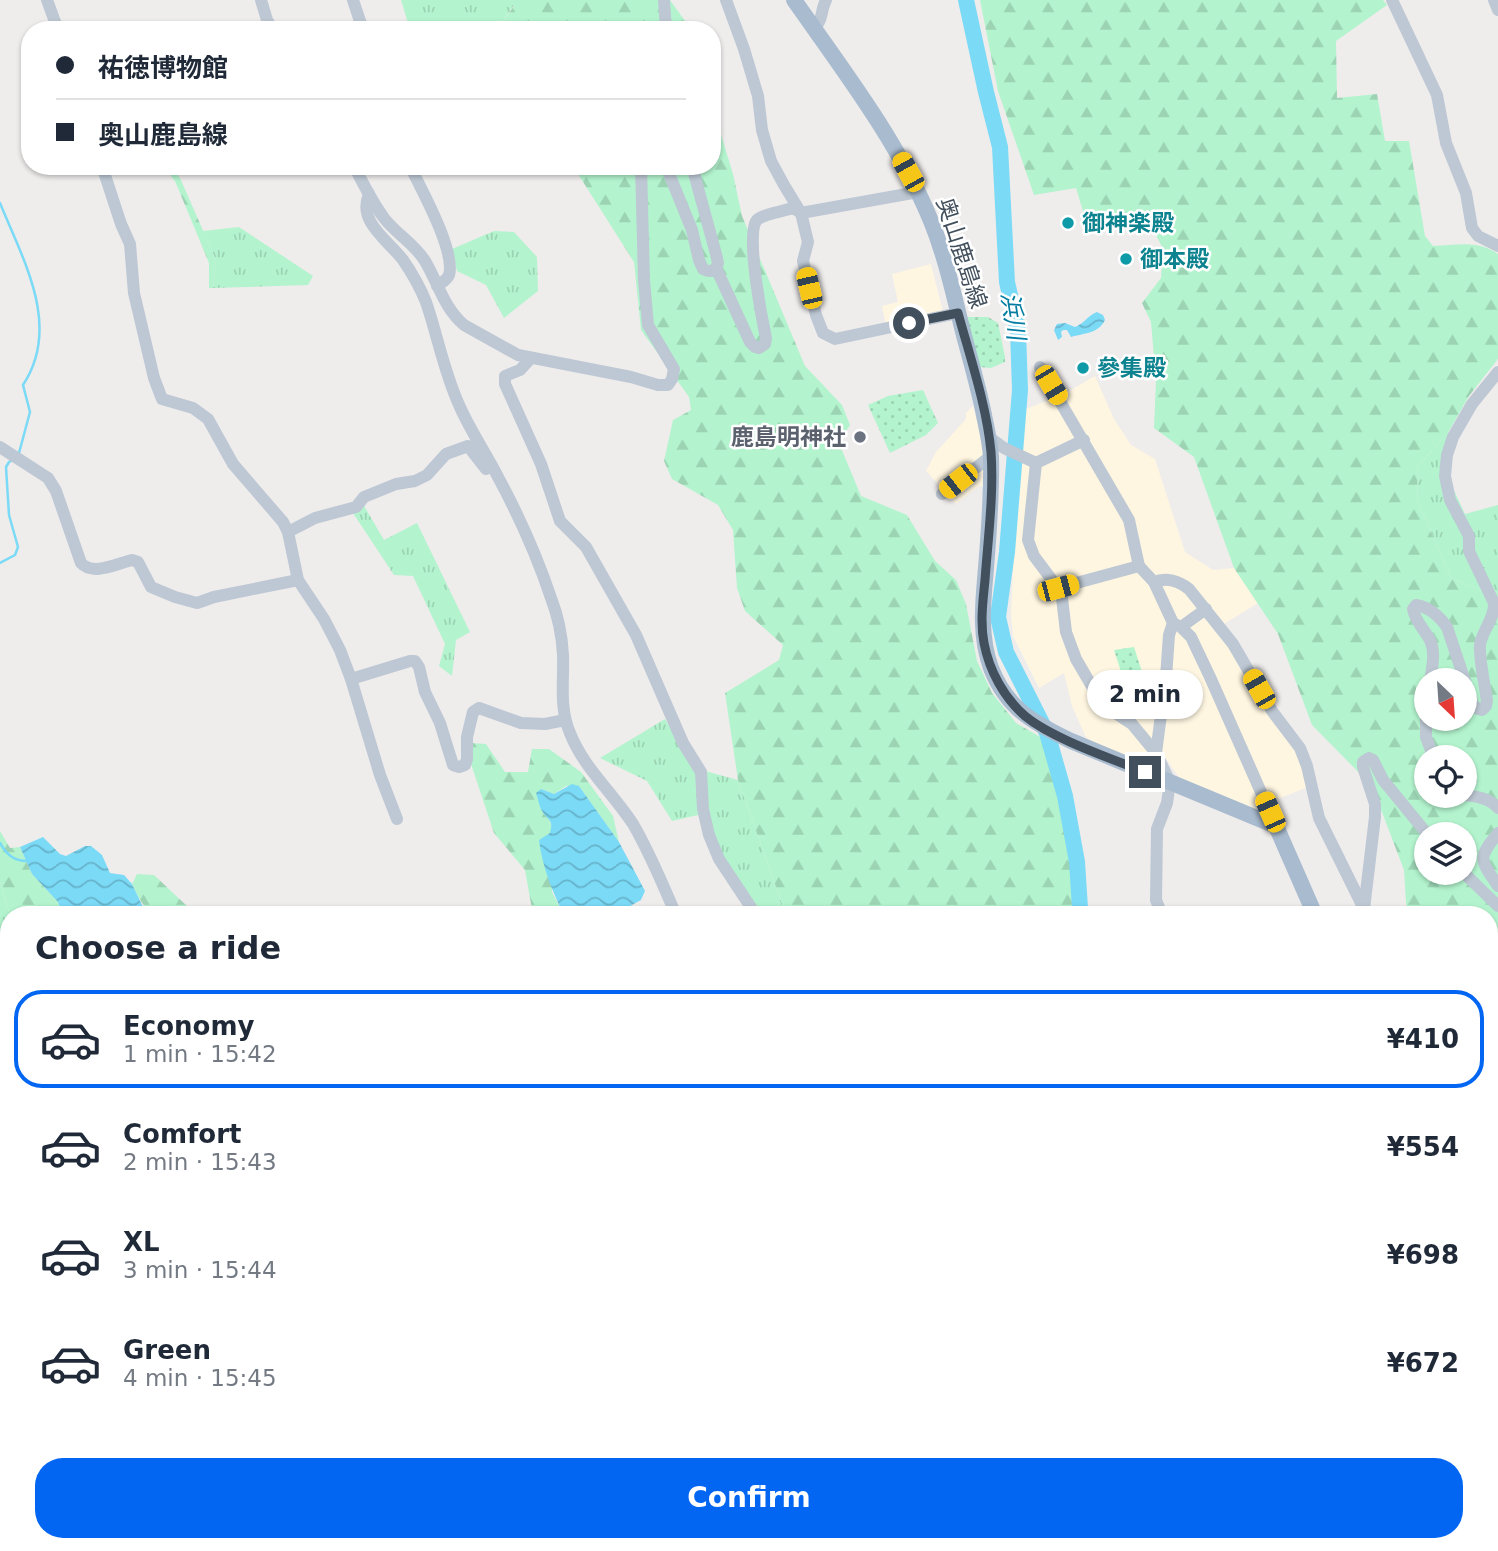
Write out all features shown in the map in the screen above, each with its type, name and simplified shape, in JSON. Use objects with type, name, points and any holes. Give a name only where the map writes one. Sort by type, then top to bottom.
[{"type":"main road","name":"奥山鹿島線","points":[[793,0],[890,139],[918,192],[940,246],[978,385],[989,437],[998,452],[991,502],[982,618],[984,643],[1001,687],[1012,703],[1041,727],[1276,826]]},
{"type":"main road","points":[[1276,826],[1311,906]]},
{"type":"street","points":[[47,0],[55,21]]},
{"type":"street","points":[[261,0],[268,21]]},
{"type":"street","points":[[353,0],[360,21]]},
{"type":"street","points":[[664,0],[665,21]]},
{"type":"street","points":[[726,0],[758,96],[762,130],[771,162],[801,213],[808,242],[803,261],[823,333],[835,339],[958,313]]},
{"type":"street","points":[[814,29],[821,22],[822,8],[826,0]]},
{"type":"street","points":[[1392,0],[1437,95],[1446,143],[1466,193],[1472,228],[1478,236],[1498,246]]},
{"type":"street","points":[[1494,0],[1498,10]]},
{"type":"street","points":[[105,175],[130,244],[134,293],[154,378],[162,399],[193,408],[208,419],[233,464],[289,533],[298,580],[324,618],[340,650],[397,819]]},
{"type":"street","points":[[359,175],[384,219],[414,246],[447,306],[464,325],[518,355],[668,385],[673,379],[674,369],[648,326],[641,175]]},
{"type":"street","points":[[414,175],[445,242],[449,274],[437,286]]},
{"type":"street","points":[[670,175],[692,230],[699,260],[703,269],[712,271],[718,263],[694,175]]},
{"type":"street","points":[[716,268],[750,342],[755,347],[762,347],[766,338],[751,233],[755,222],[793,208],[801,213],[918,192]]},
{"type":"street","points":[[369,194],[365,203],[371,224],[413,275],[425,301],[447,376],[460,408],[522,523],[551,598],[559,623],[563,653],[562,696],[565,720],[578,749],[634,826],[672,906]]},
{"type":"street","points":[[531,358],[520,370],[505,376],[505,384],[541,464],[560,521],[586,547],[636,635],[683,743],[701,772],[703,809],[709,835],[719,859],[750,906]]},
{"type":"street","points":[[1040,367],[1129,520],[1139,566],[1154,582],[1177,625],[1191,637],[1276,826]]},
{"type":"street","points":[[1477,708],[1482,710],[1488,701],[1480,647],[1483,632],[1494,612],[1494,603],[1469,551],[1469,536],[1450,500],[1445,476],[1452,436],[1472,404],[1498,372]]},
{"type":"street","points":[[942,494],[998,452],[1032,461],[1084,440]]},
{"type":"street","points":[[289,533],[315,518],[356,507],[364,497],[428,475],[446,454],[468,446],[485,469],[496,473]]},
{"type":"street","points":[[0,447],[48,478],[56,491],[81,563],[86,569],[93,570],[132,560],[138,562],[151,587],[197,603],[298,580]]},
{"type":"street","points":[[1032,461],[1028,540],[1034,556],[1058,588],[1062,598],[1069,643],[1106,708],[1132,724],[1156,752],[1170,782],[1167,803],[1157,828],[1156,900],[1158,906]]},
{"type":"street","points":[[1058,588],[1139,566]]},
{"type":"street","points":[[1154,582],[1166,580],[1182,584],[1189,589],[1233,644],[1272,711],[1300,748],[1319,818],[1361,906]]},
{"type":"street","points":[[1432,668],[1434,653],[1431,642],[1414,615],[1413,609],[1416,605],[1424,606],[1440,616],[1447,626],[1461,668]]},
{"type":"street","points":[[1156,752],[1169,635],[1177,625],[1206,610]]},
{"type":"street","points":[[351,679],[410,660],[415,661],[425,692],[440,723],[450,758],[453,765],[459,767],[465,765],[467,760],[467,737],[473,712],[479,709],[521,723],[545,724],[565,720]]},
{"type":"street","points":[[1366,906],[1375,817],[1375,804],[1363,767],[1366,758],[1373,760],[1383,780],[1417,822]]},
{"type":"street","points":[[1477,797],[1493,802],[1498,808]]},
{"type":"street","points":[[1498,833],[1484,850],[1482,857],[1498,886]]},
{"type":"street","points":[[1477,885],[1498,905]]},
{"type":"shaded area","points":[[931,264],[943,312],[886,326],[882,306],[898,302],[892,274]]},
{"type":"shaded area","points":[[1095,376],[1114,419],[1131,445],[1155,459],[1185,552],[1213,570],[1234,568],[1258,603],[1219,627],[1295,749],[1308,787],[1275,800],[1253,813],[1184,785],[1163,754],[1133,764],[1088,742],[1072,706],[1064,673],[1039,688],[1013,636],[1013,570],[1026,409],[1064,394]]},
{"type":"shaded area","points":[[973,406],[985,451],[984,487],[979,486],[956,504],[926,471],[936,452],[966,419],[966,413]]},
{"type":"green space","points":[[401,0],[509,0],[514,5],[503,21],[407,21]]},
{"type":"green space","points":[[509,0],[670,0],[685,21],[503,21],[514,6]]},
{"type":"green space","points":[[980,0],[1383,0],[1387,5],[1336,41],[1337,98],[1377,94],[1385,141],[1409,141],[1425,236],[1433,246],[1475,245],[1498,254],[1498,359],[1469,396],[1449,431],[1417,468],[1418,502],[1451,578],[1498,594],[1498,906],[1407,906],[1404,870],[1372,786],[1312,725],[1278,634],[1234,568],[1194,457],[1154,428],[1156,381],[1151,322],[1142,303],[1161,278],[1163,249],[1154,231],[1118,231],[1110,218],[1105,218],[1101,211],[1085,218],[1076,188],[1034,195],[998,91]]},
{"type":"green space","points":[[721,135],[742,216],[805,366],[842,405],[850,425],[839,443],[861,496],[907,515],[935,561],[956,580],[966,604],[977,661],[992,693],[1016,723],[1042,738],[1068,833],[1073,906],[783,906],[738,780],[725,693],[779,660],[783,645],[745,611],[737,588],[733,530],[718,505],[672,479],[664,461],[673,420],[691,410],[689,397],[641,330],[634,262],[579,175],[721,175]]},
{"type":"green space","points":[[170,175],[178,175],[180,178],[216,260],[213,288],[209,288],[209,263]]},
{"type":"green space","points":[[239,227],[313,276],[308,285],[213,288],[216,260],[203,231]]},
{"type":"green space","points":[[494,231],[514,232],[537,257],[538,291],[504,318],[486,285],[457,271],[452,249]]},
{"type":"green space","points":[[964,317],[988,317],[998,323],[1005,362],[991,368],[980,367]]},
{"type":"green space","points":[[923,390],[938,423],[926,435],[890,453],[868,405],[888,396]]},
{"type":"green space","points":[[1449,431],[1443,467],[1465,514],[1498,505],[1498,594],[1451,578],[1418,502],[1417,468]]},
{"type":"green space","points":[[363,504],[384,540],[417,523],[470,632],[456,640],[452,676],[439,666],[445,644],[413,576],[394,575],[351,510]]},
{"type":"green space","points":[[1134,647],[1144,678],[1124,681],[1114,650]]},
{"type":"green space","points":[[665,719],[694,768],[738,780],[783,906],[744,906],[698,815],[672,821],[647,781],[600,758]]},
{"type":"green space","points":[[471,743],[486,744],[505,772],[528,772],[532,749],[549,749],[581,772],[613,816],[619,842],[579,786],[566,786],[554,794],[541,789],[542,811],[550,820],[551,826],[552,892],[559,906],[531,906],[525,870],[494,833],[470,761]]},
{"type":"green space","points":[[0,831],[10,848],[20,847],[32,874],[60,906],[7,906],[0,882]]},
{"type":"green space","points":[[137,874],[154,875],[187,906],[145,906],[132,884]]},
{"type":"green space","points":[[0,882],[7,906],[0,906]]},
{"type":"water","points":[[1097,312],[1103,315],[1105,320],[1099,328],[1071,337],[1067,330],[1063,330],[1062,337],[1058,340],[1054,330],[1057,324],[1065,323],[1075,327]]},
{"type":"water","points":[[572,784],[579,786],[619,842],[645,891],[641,900],[630,906],[560,906],[540,850],[539,840],[550,833],[550,820],[541,809],[536,793],[541,789],[554,794]]},
{"type":"water","points":[[43,837],[60,854],[66,856],[85,846],[91,846],[102,855],[110,873],[124,875],[132,884],[143,906],[60,906],[32,874],[20,847]]},
{"type":"waterway","name":"浜川","points":[[966,0],[1000,147],[1007,282],[1018,331],[1020,390],[1007,552],[998,617],[1006,652],[1047,733],[1065,796],[1077,862],[1080,906]]},
{"type":"waterway","points":[[0,203],[28,270],[39,317],[39,340],[34,363],[23,385],[30,412],[19,453]]},
{"type":"waterway","points":[[0,563],[15,555],[18,547],[9,515],[6,467],[13,460]]},
{"type":"waterway","points":[[0,843],[11,856],[27,861]]},
{"type":"place","name":"御神楽殿","points":[[1068,223]]},
{"type":"place","name":"御本殿","points":[[1126,259]]},
{"type":"place","name":"參集殿","points":[[1083,368]]},
{"type":"place","name":"鹿島明神社","points":[[860,437]]},
{"type":"route","points":[[909,323],[958,313],[978,385],[991,456],[991,502],[982,618],[984,643],[1001,687],[1012,703],[1041,727],[1145,772]]}]
